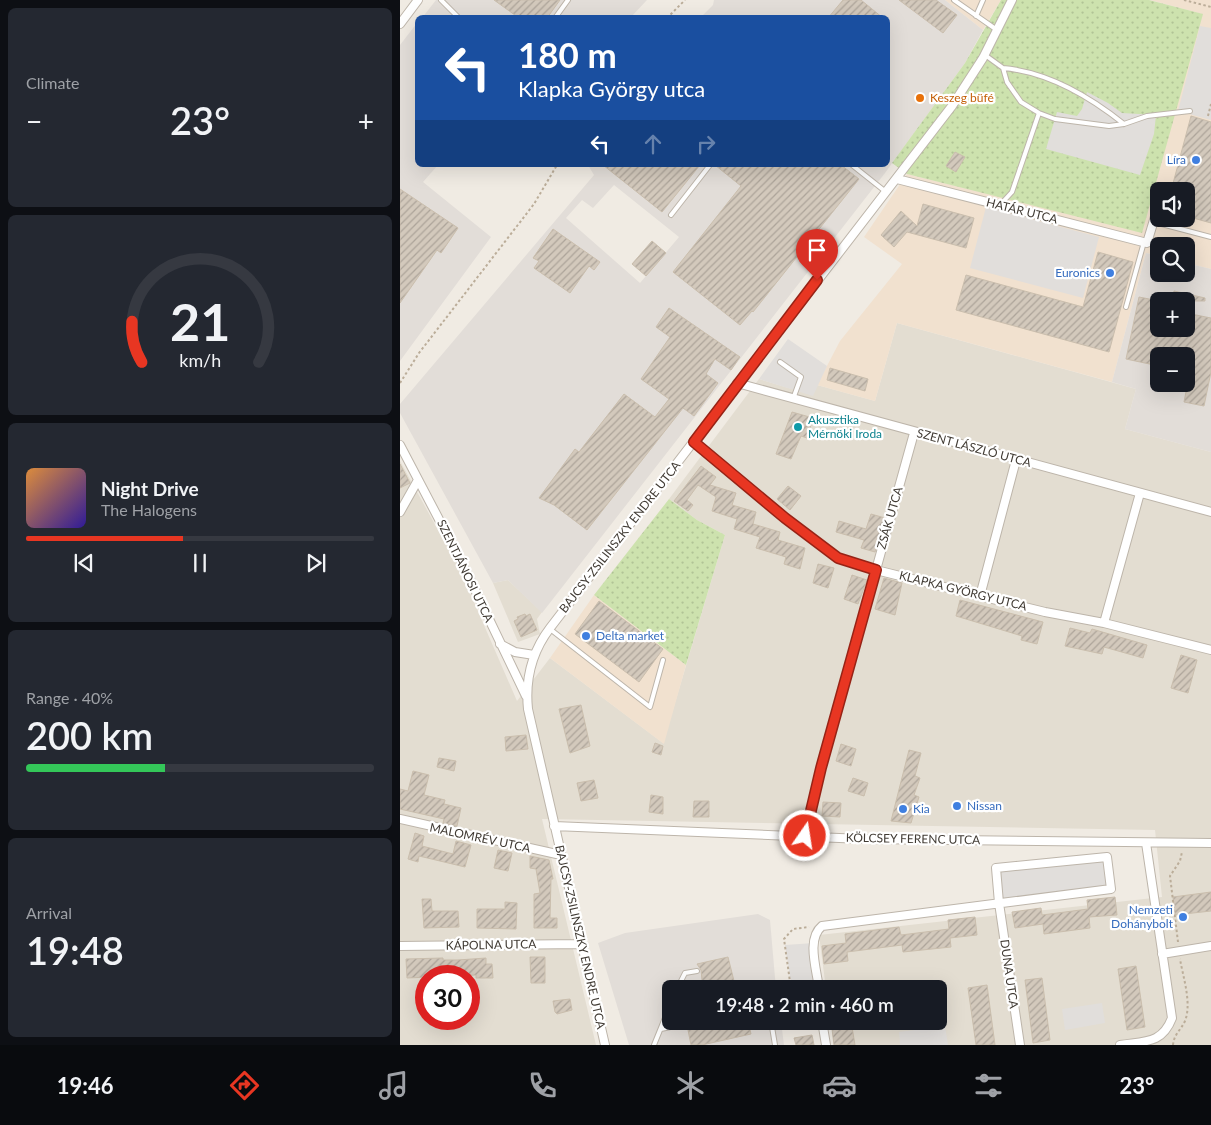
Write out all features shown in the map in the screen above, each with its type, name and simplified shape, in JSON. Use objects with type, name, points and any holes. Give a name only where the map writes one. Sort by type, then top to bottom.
[{"type":"street","points":[[400,24],[418,0]]},
{"type":"street","name":"BAJCSY-ZSILINSZKY ENDRE UTCA","points":[[606,1045],[554,826],[527,698],[530,666],[534,655],[550,628],[952,106],[985,55],[1012,0]]},
{"type":"street","name":"HATÁR UTCA","points":[[897,179],[1146,242]]},
{"type":"street","points":[[1146,242],[1152,227]]},
{"type":"street","name":"SZENT LÁSZLÓ UTCA","points":[[737,383],[914,433],[1211,512]]},
{"type":"street","name":"ZSÁK UTCA","points":[[805,836],[821,768],[914,433]]},
{"type":"street","name":"KLAPKA GYÖRGY UTCA","points":[[694,442],[785,518],[838,558],[876,570],[980,596],[1211,648]]},
{"type":"street","name":"SZENTJÁNOSI UTCA","points":[[400,445],[465,569],[527,698]]},
{"type":"street","points":[[980,596],[1016,460]]},
{"type":"street","points":[[400,512],[418,480]]},
{"type":"street","points":[[1104,623],[1140,493]]},
{"type":"street","points":[[500,644],[515,652],[534,655]]},
{"type":"street","name":"MALOMRÉV UTCA","points":[[400,819],[561,855]]},
{"type":"street","name":"KÖLCSEY FERENC UTCA","points":[[554,826],[805,836],[1211,843]]},
{"type":"street","points":[[1120,1045],[1158,1039],[1168,1030],[1172,1018],[1146,843]]},
{"type":"street","points":[[818,980],[813,939],[817,930],[822,926],[1111,889],[1107,857],[996,868],[999,903]]},
{"type":"street","name":"DUNA UTCA","points":[[999,903],[1020,1045]]},
{"type":"street","name":"KÁPOLNA UTCA","points":[[400,946],[582,944]]},
{"type":"street","points":[[1162,954],[1211,946]]},
{"type":"street","points":[[823,1030],[826,1045]]},
{"type":"lane","points":[[441,0],[456,15]]},
{"type":"lane","points":[[557,15],[568,0]]},
{"type":"lane","points":[[954,0],[997,30]]},
{"type":"lane","points":[[976,16],[983,0]]},
{"type":"lane","points":[[985,55],[1003,68],[1033,73],[1061,84],[1124,124]]},
{"type":"lane","points":[[1003,68],[1007,82],[1021,102],[1039,113],[1075,123],[1124,124],[1147,116],[1190,111]]},
{"type":"lane","points":[[1000,205],[1012,192],[1039,113]]},
{"type":"lane","points":[[671,215],[708,167]]},
{"type":"lane","points":[[855,167],[886,192]]},
{"type":"lane","points":[[1173,227],[1211,237]]},
{"type":"lane","points":[[1126,307],[1146,242]]},
{"type":"lane","points":[[780,362],[801,377],[793,399]]},
{"type":"lane","points":[[550,628],[650,707],[663,660]]},
{"type":"lane","points":[[682,980],[685,973],[697,971]]},
{"type":"lane","points":[[654,1045],[661,1029]]},
{"type":"lane","points":[[772,1030],[775,1045]]},
{"type":"path","points":[[670,15],[685,0]]},
{"type":"path","points":[[1184,0],[1211,7]]},
{"type":"path","points":[[1208,116],[1211,104]]},
{"type":"path","points":[[400,383],[419,353],[534,204],[555,167]]},
{"type":"path","points":[[1173,1045],[1174,1038],[1185,1020],[1187,1004],[1170,890],[1170,876],[1180,861],[1182,843]]},
{"type":"path","points":[[790,980],[786,935],[793,929],[822,926]]},
{"type":"shaded area","points":[[436,0],[647,0],[633,15],[424,15]]},
{"type":"shaded area","points":[[714,0],[945,0],[983,30],[965,63],[890,166],[890,15],[703,15],[713,5]]},
{"type":"shaded area","points":[[945,0],[1001,0],[983,30]]},
{"type":"shaded area","points":[[1150,0],[1211,0],[1211,269],[1195,265],[1195,237],[1150,237],[1150,254],[1146,253],[1112,382],[897,323],[875,401],[817,385],[840,341],[902,264],[864,237],[907,174],[985,193],[1202,14]]},
{"type":"shaded area","points":[[415,26],[415,167],[436,167],[423,182],[491,237],[400,361],[400,45]]},
{"type":"shaded area","points":[[1200,26],[1211,28],[1211,120],[1178,111]]},
{"type":"shaded area","points":[[1087,92],[1122,113],[1156,115],[1154,134],[1140,175],[1046,149],[1057,112],[1077,116],[1082,109]]},
{"type":"shaded area","points":[[589,167],[889,167],[542,613],[508,580],[493,583],[400,413],[400,404],[594,175]],"holes":[[[614,185],[679,237],[640,283],[566,218],[582,200],[593,208]]]},
{"type":"shaded area","points":[[986,207],[1099,237],[1083,298],[970,268]]},
{"type":"shaded area","points":[[1146,253],[1150,254],[1150,282],[1195,282],[1195,265],[1211,269],[1211,452],[1125,429],[1136,389],[1112,382]]},
{"type":"shaded area","points":[[897,323],[1136,389],[1125,429],[1211,452],[1211,1045],[834,1045],[832,1030],[947,1030],[947,980],[825,980],[819,935],[1162,897],[1155,830],[542,819],[596,1045],[400,1045],[400,461],[460,570],[517,701],[550,658],[663,743],[725,535],[697,520],[669,499],[759,379],[812,395],[817,385],[875,401]]},
{"type":"shaded area","points":[[788,339],[827,366],[813,396],[759,379]]},
{"type":"shaded area","points":[[508,580],[542,612],[537,619],[540,634],[518,642],[493,583]]},
{"type":"shaded area","points":[[594,595],[686,665],[664,744],[550,658]]},
{"type":"shaded area","points":[[1107,857],[1111,889],[999,903],[996,868]]},
{"type":"shaded area","points":[[758,914],[770,920],[775,980],[662,980],[662,1030],[782,1030],[784,1045],[629,1045],[598,943],[625,933]]},
{"type":"shaded area","points":[[814,943],[818,980],[791,980],[785,945]]},
{"type":"shaded area","points":[[1102,1003],[1105,1023],[1065,1030],[1062,1009]]},
{"type":"shaded area","points":[[946,1030],[948,1045],[900,1045],[899,1032]]},
{"type":"green space","points":[[1001,0],[1149,0],[1203,14],[1156,182],[1150,182],[1150,204],[1142,233],[907,174],[892,163],[965,63]]},
{"type":"green space","points":[[669,499],[697,520],[725,535],[686,665],[594,595]]},
{"type":"building","points":[[494,0],[560,0],[549,15],[515,15]]},
{"type":"building","points":[[843,0],[861,0],[879,15],[830,15]]},
{"type":"building","points":[[899,0],[936,0],[957,15],[943,33]]},
{"type":"building","points":[[1191,116],[1211,122],[1211,223],[1195,219],[1195,182],[1173,182]]},
{"type":"building","points":[[955,152],[965,157],[956,172],[946,166]]},
{"type":"building","points":[[606,167],[698,167],[662,212]]},
{"type":"building","points":[[717,167],[844,167],[859,179],[753,312],[740,325],[673,272],[741,186]]},
{"type":"building","points":[[400,189],[458,228],[441,253],[437,250],[400,303]]},
{"type":"building","points":[[923,204],[974,218],[966,248],[907,232],[894,247],[881,235],[901,211],[917,226]]},
{"type":"building","points":[[553,229],[600,262],[594,270],[589,266],[570,293],[534,268],[539,261],[533,258]]},
{"type":"building","points":[[652,241],[666,253],[646,276],[632,264]]},
{"type":"building","points":[[1098,252],[1133,262],[1109,352],[956,310],[966,275],[1083,307]]},
{"type":"building","points":[[1195,296],[1205,298],[1205,301],[1195,301]]},
{"type":"building","points":[[1139,297],[1150,299],[1150,337],[1195,337],[1195,315],[1211,318],[1211,372],[1204,406],[1184,402],[1186,392],[1195,392],[1195,347],[1150,347],[1150,364],[1126,359]]},
{"type":"building","points":[[669,308],[740,357],[731,370],[715,359],[706,374],[718,383],[694,416],[683,408],[587,530],[554,505],[539,498],[575,449],[579,452],[624,394],[655,417],[669,399],[641,379],[670,337],[656,327]]},
{"type":"building","points":[[830,368],[868,379],[865,391],[827,380]]},
{"type":"building","name":"Akusztika Mérnöki Iroda","points":[[792,412],[813,418],[807,438],[801,436],[791,459],[776,454]]},
{"type":"building","points":[[400,464],[410,483],[400,488]]},
{"type":"building","points":[[701,466],[716,477],[710,485],[736,493],[732,505],[756,512],[753,524],[780,532],[778,540],[805,548],[800,569],[784,564],[786,557],[756,548],[760,537],[734,529],[737,519],[712,511],[716,497],[698,485],[687,500],[693,505],[688,511],[674,501]]},
{"type":"building","points":[[788,486],[801,496],[790,510],[777,499]]},
{"type":"building","points":[[871,514],[885,518],[875,552],[861,548],[864,540],[836,532],[839,521],[866,529]]},
{"type":"building","points":[[818,564],[834,568],[828,588],[813,583]]},
{"type":"building","points":[[852,575],[867,580],[858,604],[844,599]]},
{"type":"building","points":[[884,578],[902,583],[895,615],[875,609]]},
{"type":"building","points":[[960,600],[1043,622],[1037,644],[1021,640],[1022,636],[956,616]]},
{"type":"building","points":[[599,601],[663,649],[639,682],[575,634]]},
{"type":"building","points":[[525,614],[526,616],[530,614],[537,630],[521,637],[514,621],[518,619],[517,617]]},
{"type":"building","points":[[1070,628],[1090,633],[1092,629],[1147,645],[1143,658],[1104,647],[1102,654],[1065,646]]},
{"type":"building","points":[[1181,655],[1197,660],[1188,693],[1171,688]]},
{"type":"building","points":[[581,705],[590,746],[570,753],[559,709]]},
{"type":"building","points":[[526,735],[528,749],[506,751],[505,737]]},
{"type":"building","points":[[655,743],[663,746],[661,755],[652,752]]},
{"type":"building","points":[[841,744],[856,749],[851,766],[836,761]]},
{"type":"building","points":[[909,750],[921,753],[915,776],[920,778],[914,795],[919,797],[911,823],[891,821]]},
{"type":"building","points":[[439,758],[456,761],[454,771],[437,767]]},
{"type":"building","points":[[413,771],[429,775],[424,795],[445,800],[444,804],[461,808],[457,826],[443,823],[444,819],[400,809],[400,789],[408,791]]},
{"type":"building","points":[[853,778],[868,783],[864,796],[848,791]]},
{"type":"building","points":[[594,780],[598,798],[581,801],[577,783]]},
{"type":"building","points":[[651,795],[663,797],[663,814],[649,812]]},
{"type":"building","points":[[694,801],[709,801],[709,817],[693,817]]},
{"type":"building","points":[[823,802],[841,803],[840,817],[822,816]]},
{"type":"building","points":[[415,833],[424,836],[422,846],[453,854],[456,841],[471,845],[465,867],[419,856],[418,862],[408,859]]},
{"type":"building","points":[[498,850],[512,853],[508,871],[494,868]]},
{"type":"building","points":[[530,856],[549,860],[553,879],[551,879],[550,918],[557,918],[557,928],[534,928],[534,894],[540,893],[536,869],[530,868]]},
{"type":"building","points":[[1211,892],[1211,911],[1175,915],[1173,897]]},
{"type":"building","points":[[1115,897],[1117,915],[1089,917],[1090,928],[1044,934],[1043,924],[1015,928],[1012,912],[1041,908],[1042,915],[1088,909],[1087,900]]},
{"type":"building","points":[[422,899],[431,899],[432,911],[458,911],[459,927],[424,928]]},
{"type":"building","points":[[505,902],[517,903],[516,929],[477,928],[477,909],[505,909]]},
{"type":"building","points":[[975,917],[977,935],[950,938],[951,947],[903,952],[902,945],[847,952],[848,961],[824,964],[822,946],[846,943],[845,934],[899,927],[901,935],[949,929],[948,920]]},
{"type":"building","points":[[530,957],[545,957],[545,983],[531,983]]},
{"type":"building","points":[[728,957],[734,980],[702,980],[701,970],[697,964]]},
{"type":"building","points":[[443,958],[443,960],[458,960],[486,958],[486,964],[492,964],[493,978],[480,978],[480,965],[415,965],[415,978],[407,978],[406,959]]},
{"type":"building","points":[[1136,966],[1145,1027],[1127,1030],[1118,969]]},
{"type":"building","points":[[1042,978],[1050,1040],[1033,1043],[1025,980]]},
{"type":"building","points":[[987,985],[995,1045],[976,1045],[968,988]]},
{"type":"building","points":[[570,999],[572,1010],[557,1014],[555,1012],[553,1001]]},
{"type":"building","points":[[688,1030],[750,1030],[751,1034],[702,1045],[691,1045]]},
{"type":"building","points":[[832,1030],[852,1030],[855,1045],[834,1045]]},
{"type":"building","points":[[812,1035],[814,1045],[796,1045],[794,1038]]},
{"type":"place","name":"Keszeg büfé","points":[[920,98]]},
{"type":"place","name":"Líra","points":[[1196,160]]},
{"type":"place","name":"Euronics","points":[[1110,273]]},
{"type":"place","name":"Akusztika Mérnöki Iroda","points":[[798,427]]},
{"type":"place","name":"Delta market","points":[[586,636]]},
{"type":"place","name":"Nissan","points":[[957,806]]},
{"type":"place","name":"Kia","points":[[903,809]]},
{"type":"place","name":"Nemzeti Dohánybolt","points":[[1183,917]]},
{"type":"route","points":[[805,836],[821,768],[876,570],[838,558],[785,518],[694,442],[817,280]]}]
